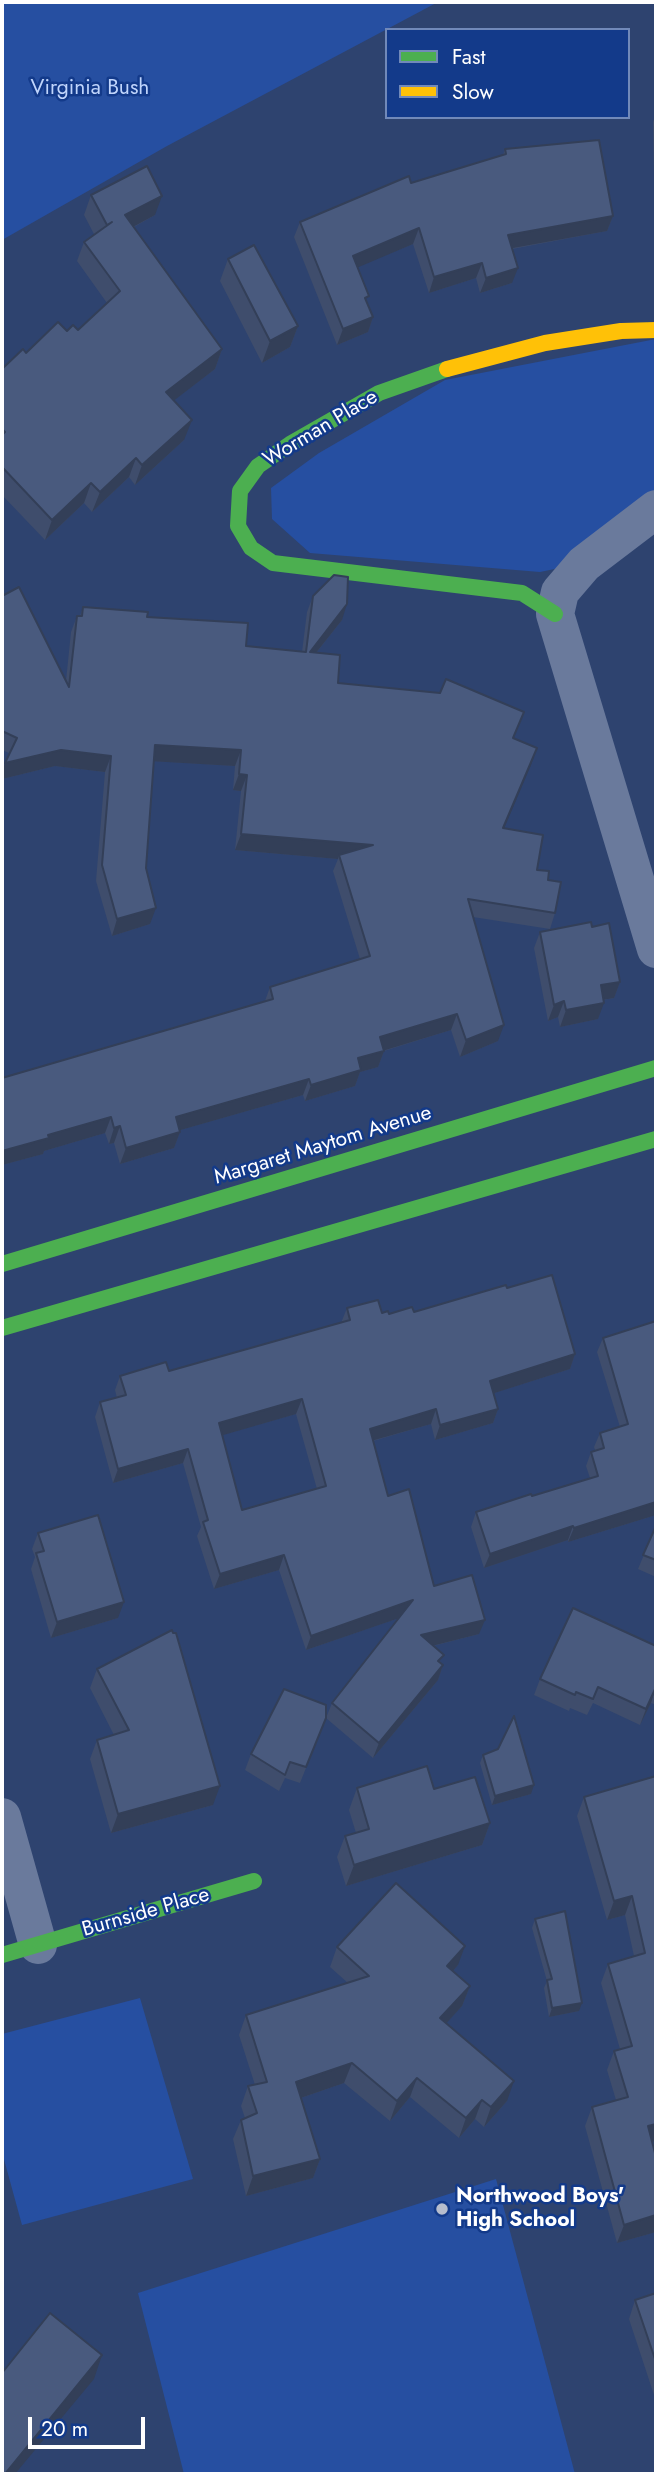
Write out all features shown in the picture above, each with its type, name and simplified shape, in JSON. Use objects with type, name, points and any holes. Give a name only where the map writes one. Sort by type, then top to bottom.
[{"type":"street","name":"Worman Place","points":[[555,614],[522,593],[272,563],[251,548],[238,526],[240,491],[258,466],[290,444],[379,393],[461,364],[545,343],[621,331],[656,330]]},
{"type":"street","points":[[656,509],[584,564],[560,592],[555,614],[656,949]]},
{"type":"street","name":"Margaret Maytom Avenue","points":[[2,1264],[656,1068]]},
{"type":"street","points":[[2,1328],[656,1139]]},
{"type":"street","points":[[2,1817],[38,1945]]},
{"type":"street","name":"Burnside Place","points":[[2,1955],[254,1881]]},
{"type":"green space","name":"Virginia Bush","points":[[2,2],[438,2],[167,146],[2,240]]},
{"type":"green space","points":[[656,339],[656,508],[593,561],[540,572],[310,553],[272,519],[271,488],[319,453],[445,380]]},
{"type":"green space","points":[[140,1998],[193,2179],[22,2225],[2,2152],[2,2034]]},
{"type":"green space","points":[[496,2179],[575,2474],[184,2474],[138,2293]]},
{"type":"building","points":[[599,140],[613,216],[508,235],[518,268],[486,278],[482,263],[434,277],[419,228],[353,256],[369,296],[365,298],[373,317],[343,329],[300,222],[409,176],[411,183],[506,154],[505,149]]},
{"type":"building","points":[[147,166],[162,196],[125,215],[222,349],[166,392],[192,420],[142,465],[136,458],[100,492],[91,483],[52,520],[2,467],[2,435],[5,432],[2,429],[2,369],[23,349],[26,353],[58,322],[67,331],[73,325],[78,330],[120,291],[84,242],[112,222],[107,225],[91,195]]},
{"type":"building","points":[[254,245],[298,326],[270,341],[228,259]]},
{"type":"building","points":[[334,575],[348,577],[347,604],[310,652],[340,655],[338,683],[440,693],[446,679],[524,712],[513,738],[537,748],[503,828],[543,835],[537,870],[549,871],[548,880],[561,882],[555,913],[468,899],[504,1025],[466,1040],[457,1014],[380,1037],[384,1051],[358,1058],[361,1070],[311,1085],[309,1079],[176,1117],[180,1132],[126,1148],[120,1126],[114,1128],[111,1117],[2,1151],[2,1078],[273,999],[270,987],[370,956],[339,855],[373,845],[241,834],[247,775],[239,774],[241,750],[155,745],[146,868],[156,908],[117,919],[102,865],[111,756],[61,750],[5,763],[17,738],[2,731],[2,596],[19,587],[69,687],[77,616],[82,616],[83,607],[148,612],[147,617],[248,623],[246,646],[306,652],[313,596]]},
{"type":"building","points":[[591,922],[592,927],[609,923],[620,982],[601,985],[604,1003],[566,1010],[564,1001],[554,1005],[540,932]]},
{"type":"building","points":[[552,1275],[575,1354],[490,1381],[498,1409],[440,1425],[436,1409],[370,1429],[388,1496],[409,1489],[434,1586],[472,1575],[485,1620],[421,1635],[444,1655],[438,1661],[443,1665],[379,1743],[332,1703],[413,1600],[311,1636],[284,1555],[220,1574],[203,1522],[208,1520],[188,1449],[118,1469],[100,1402],[126,1395],[120,1376],[166,1362],[169,1371],[350,1320],[347,1308],[378,1300],[382,1313],[388,1311],[389,1314],[412,1307],[414,1312],[506,1285],[507,1288]],"holes":[[[302,1399],[326,1486],[242,1510],[219,1423]]]},
{"type":"building","points":[[656,1321],[656,1502],[490,1554],[476,1512],[598,1476],[591,1452],[604,1448],[600,1433],[628,1424],[603,1338]]},
{"type":"building","points":[[98,1515],[124,1602],[57,1622],[36,1553],[44,1551],[38,1533]]},
{"type":"building","points":[[656,1526],[656,1560],[643,1555]]},
{"type":"building","points":[[573,1608],[656,1646],[656,1687],[646,1709],[598,1687],[593,1699],[576,1692],[575,1695],[540,1679]]},
{"type":"building","points":[[172,1630],[176,1633],[220,1786],[118,1814],[97,1740],[129,1730],[97,1669]]},
{"type":"building","points":[[284,1689],[326,1705],[326,1718],[306,1767],[290,1762],[285,1775],[251,1754]]},
{"type":"building","points":[[514,1716],[534,1785],[495,1796],[483,1755],[498,1749]]},
{"type":"building","points":[[427,1766],[434,1789],[475,1777],[490,1823],[354,1865],[345,1836],[369,1829],[357,1788]]},
{"type":"building","points":[[656,1776],[656,2124],[648,2126],[656,2157],[656,2215],[624,2225],[592,2107],[628,2097],[614,2051],[632,2046],[608,1964],[645,1953],[632,1896],[614,1901],[584,1797]]},
{"type":"building","points":[[396,1883],[465,1946],[447,1966],[470,1986],[440,2018],[514,2081],[491,2107],[482,2100],[466,2118],[417,2078],[397,2101],[352,2063],[296,2082],[320,2159],[253,2176],[241,2120],[257,2113],[248,2086],[267,2082],[246,2015],[369,1976],[337,1947]]},
{"type":"building","points":[[565,1911],[582,2003],[552,2008],[547,1980],[552,1979],[535,1919]]},
{"type":"building","points":[[656,2293],[656,2362],[635,2300]]},
{"type":"building","points":[[50,2313],[102,2355],[5,2474],[2,2474],[2,2373]]},
{"type":"traffic: fast","points":[[447,369],[379,393],[290,444],[258,466],[240,491],[238,526],[251,548],[273,563],[522,593],[555,614]]},
{"type":"traffic: fast","points":[[2,1264],[656,1068]]},
{"type":"traffic: fast","points":[[2,1328],[656,1139]]},
{"type":"traffic: fast","points":[[2,1955],[254,1881]]},
{"type":"traffic: slow","points":[[447,369],[545,343],[621,331],[656,330]]},
{"type":"place","name":"Northwood Boys' High School","points":[[442,2209]]}]
